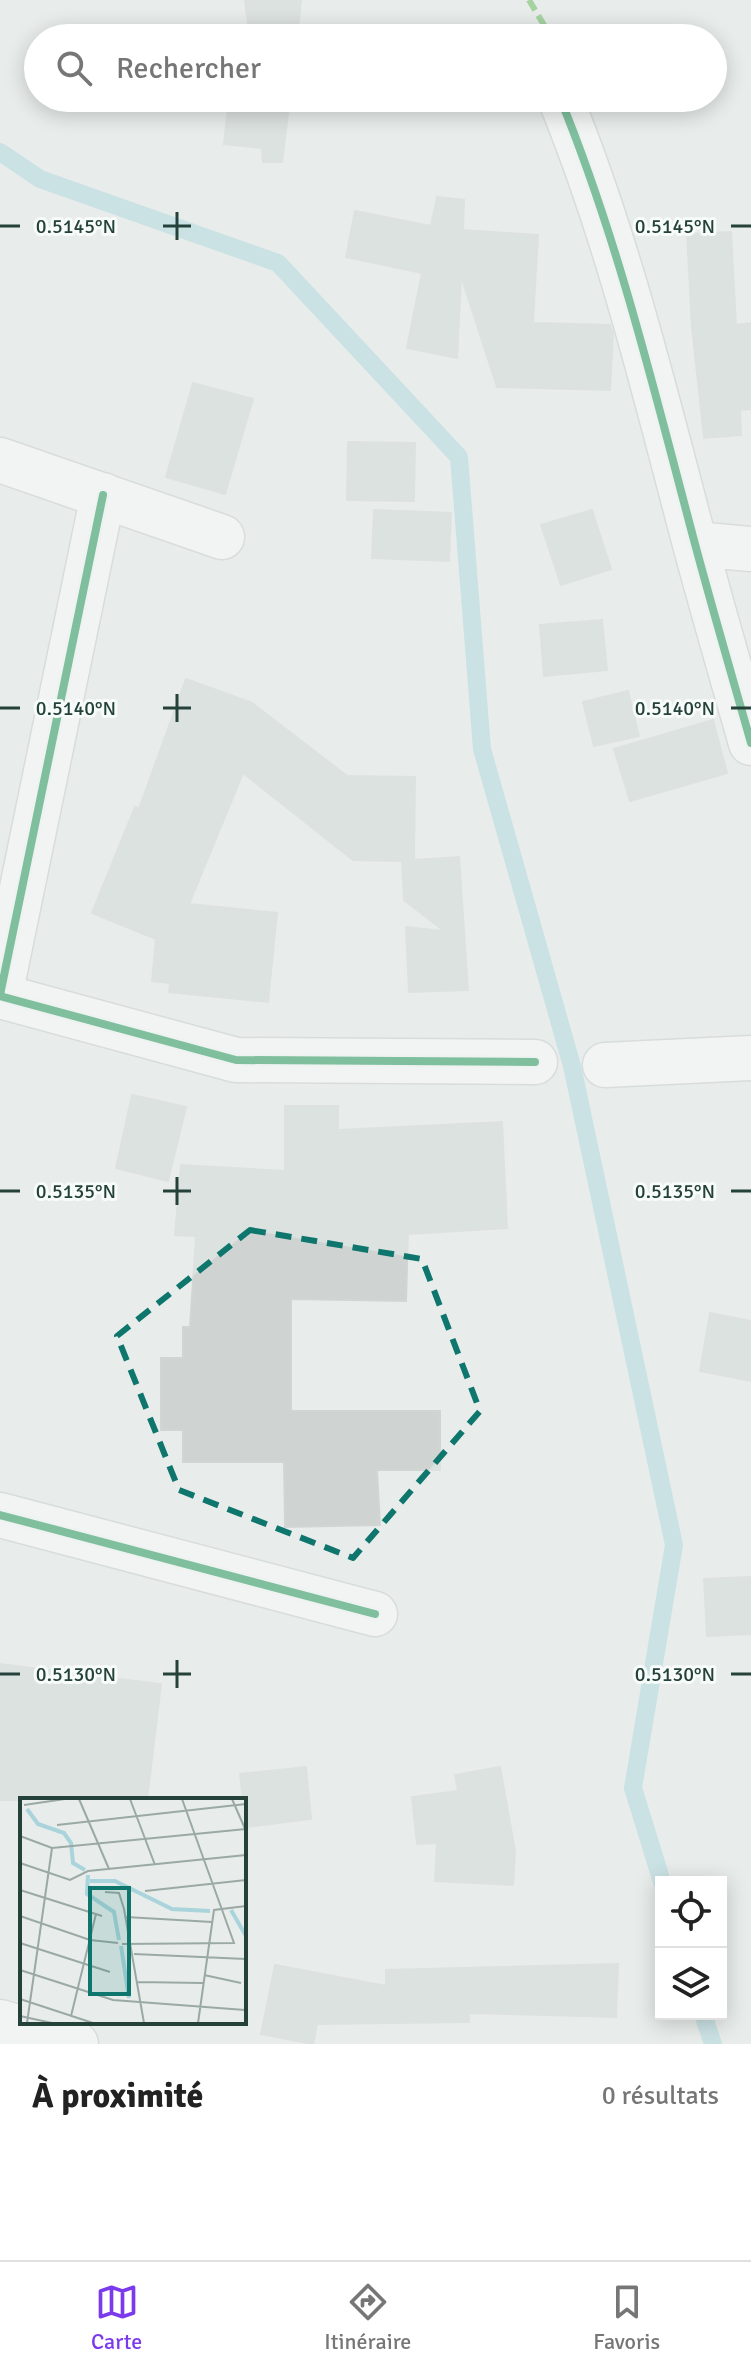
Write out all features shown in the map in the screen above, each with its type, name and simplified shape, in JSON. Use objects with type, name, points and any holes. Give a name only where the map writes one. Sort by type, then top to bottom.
[{"type":"street","points":[[566,112],[587,164],[656,392],[751,743]]},
{"type":"street","points":[[0,460],[222,537]]},
{"type":"street","points":[[103,495],[0,996],[236,1060],[535,1062]]},
{"type":"street","points":[[695,544],[751,549]]},
{"type":"street","points":[[605,1065],[751,1058]]},
{"type":"street","points":[[0,1515],[375,1614]]},
{"type":"street","points":[[0,2022],[76,2044]]},
{"type":"highlighted area","points":[[250,1230],[422,1259],[480,1411],[353,1558],[179,1490],[117,1336]]},
{"type":"building","points":[[245,0],[301,0],[298,24],[248,24]]},
{"type":"building","points":[[227,112],[288,112],[282,162],[263,162],[262,148],[224,144]]},
{"type":"building","points":[[437,197],[464,200],[463,230],[538,235],[533,323],[610,325],[613,334],[610,390],[497,387],[461,276],[457,358],[407,348],[422,273],[346,257],[355,211],[431,226]]},
{"type":"building","points":[[731,232],[736,325],[751,323],[751,409],[740,410],[741,435],[704,438],[692,327],[687,234]]},
{"type":"building","points":[[193,383],[253,399],[225,494],[166,477]]},
{"type":"building","points":[[348,442],[415,443],[414,501],[347,500]]},
{"type":"building","points":[[374,510],[451,513],[449,561],[372,558]]},
{"type":"building","points":[[592,510],[611,569],[561,585],[541,525]]},
{"type":"building","points":[[602,620],[607,670],[544,676],[540,625]]},
{"type":"building","points":[[186,679],[252,703],[347,776],[415,777],[414,860],[459,857],[468,990],[409,992],[406,927],[444,931],[404,900],[404,861],[353,860],[243,773],[189,904],[277,913],[268,1002],[169,992],[170,983],[152,981],[156,939],[92,913],[135,807],[139,809]]},
{"type":"building","points":[[628,691],[639,736],[594,746],[583,702]]},
{"type":"building","points":[[713,720],[727,773],[630,801],[614,749]]},
{"type":"building","points":[[132,1095],[186,1107],[168,1181],[116,1168]]},
{"type":"building","points":[[285,1106],[338,1106],[338,1130],[502,1122],[507,1228],[408,1234],[406,1301],[291,1299],[291,1411],[440,1411],[440,1470],[377,1470],[380,1525],[285,1527],[284,1462],[183,1462],[183,1430],[161,1430],[161,1358],[183,1358],[183,1327],[190,1327],[196,1236],[175,1235],[181,1165],[285,1171]]},
{"type":"building","points":[[710,1313],[751,1321],[751,1381],[700,1371]]},
{"type":"building","points":[[751,1577],[751,1634],[707,1636],[704,1579]]},
{"type":"building","points":[[0,1664],[161,1684],[147,1798],[0,1800]]},
{"type":"building","points":[[306,1767],[311,1819],[246,1827],[246,1798],[243,1798],[240,1774]]},
{"type":"building","points":[[500,1767],[515,1851],[513,1885],[435,1881],[437,1843],[417,1844],[412,1797],[458,1791],[455,1775]]},
{"type":"building","points":[[618,1964],[616,2017],[469,2013],[469,2022],[317,2024],[313,2044],[261,2034],[275,1965],[386,1986],[386,1970]]},
{"type":"waterway","points":[[0,152],[40,179],[278,263],[459,457],[482,749],[572,1066],[674,1545],[633,1788],[660,1876]]},
{"type":"waterway","points":[[705,2020],[713,2044]]},
{"type":"marked path","points":[[529,0],[543,24]]},
{"type":"cycle path","points":[[565,112],[618,263],[751,743]]},
{"type":"cycle path","points":[[0,995],[103,495]]},
{"type":"cycle path","points":[[0,996],[236,1060],[535,1062]]},
{"type":"cycle path","points":[[0,1515],[375,1614]]}]
